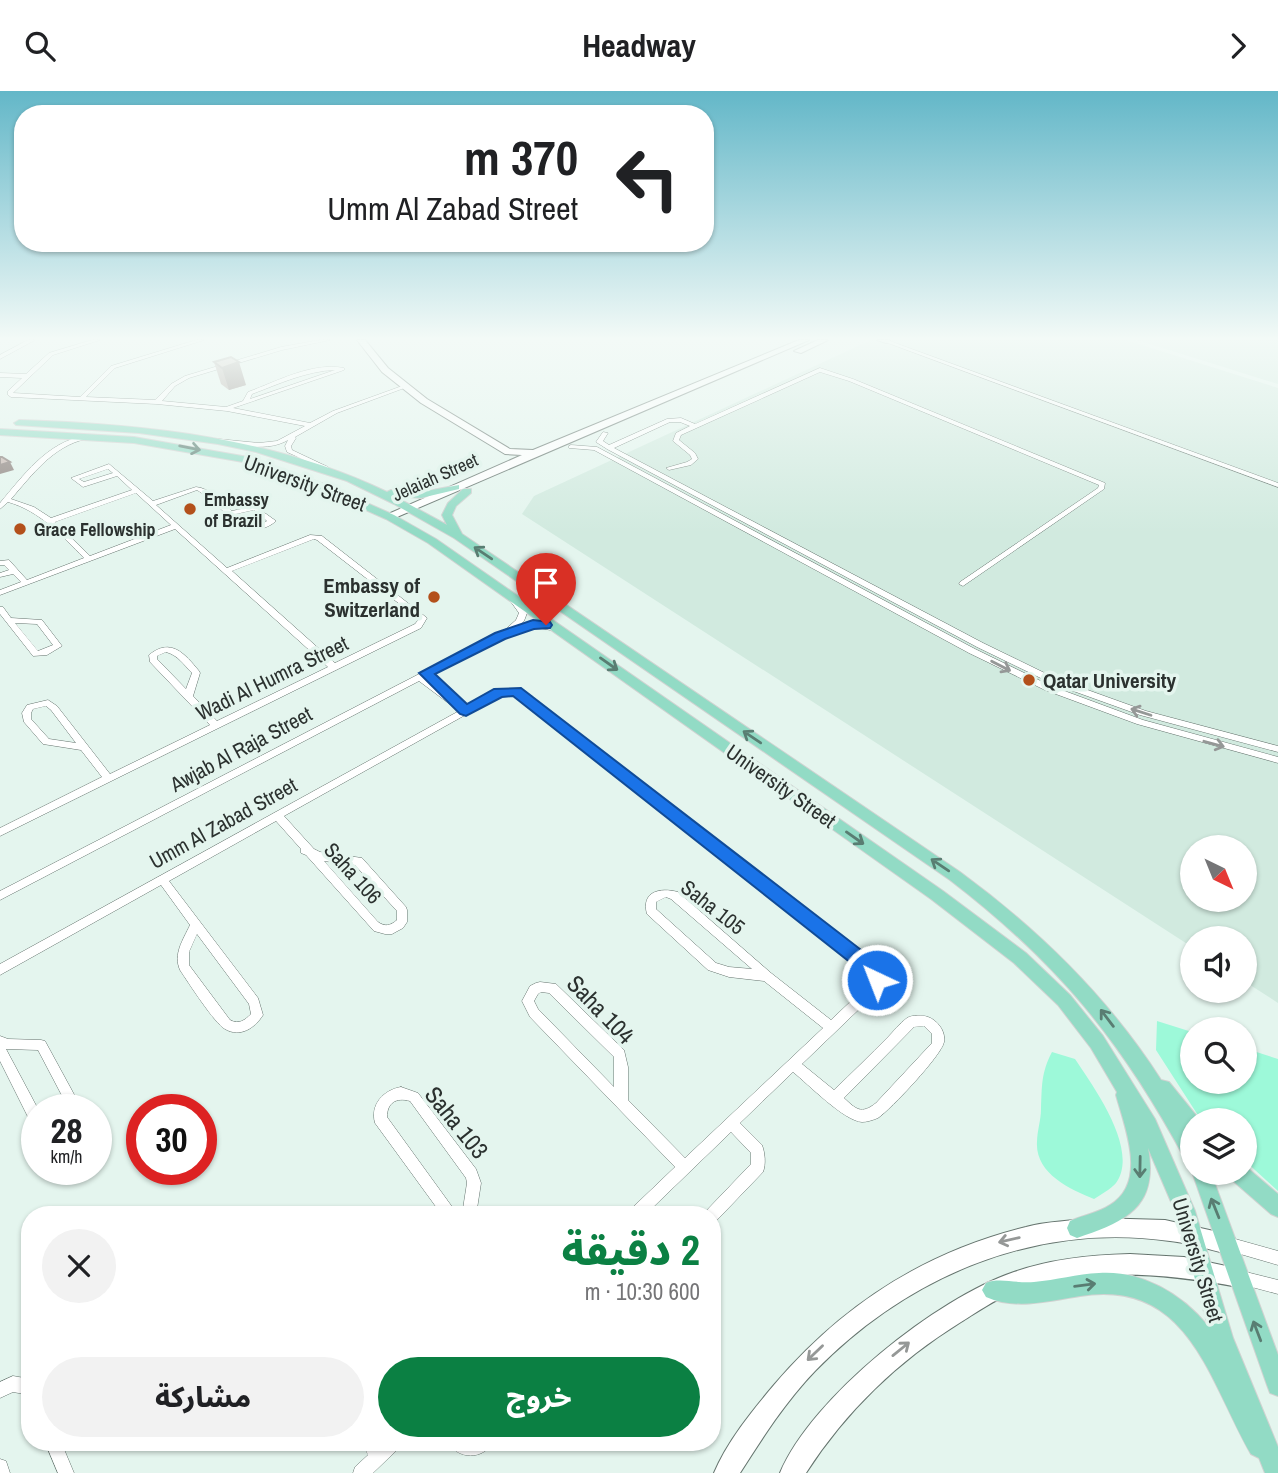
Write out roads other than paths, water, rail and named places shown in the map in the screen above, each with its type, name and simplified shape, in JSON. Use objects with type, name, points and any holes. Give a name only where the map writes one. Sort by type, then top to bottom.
[{"type":"main road","points":[[432,404],[508,452],[512,457],[506,465]]},
{"type":"main road","name":"Jelaiah Street","points":[[404,512],[506,465],[654,404]]},
{"type":"main road","name":"Jelaiah Street","points":[[404,512],[467,491],[672,404]]},
{"type":"main road","name":"University Street","points":[[0,423],[117,428],[218,441],[335,473],[370,487],[404,512],[432,541],[996,938],[1064,1000],[1120,1077],[1166,1163],[1193,1235],[1222,1338],[1277,1473]]},
{"type":"main road","name":"University Street","points":[[0,432],[108,438],[191,448],[245,459],[356,500],[404,512],[458,536],[992,902],[1071,974],[1100,1009],[1146,1073],[1180,1131]]},
{"type":"main road","points":[[508,452],[544,449]]},
{"type":"main road","points":[[370,487],[409,496],[455,487]]},
{"type":"main road","points":[[458,536],[447,515],[452,505],[467,491]]},
{"type":"main road","points":[[1146,1073],[1161,1085],[1180,1110]]},
{"type":"main road","points":[[726,1473],[758,1422],[797,1373],[868,1307],[912,1279],[990,1245],[1076,1228],[1110,1217],[1124,1208],[1136,1193],[1140,1155],[1120,1077]]},
{"type":"main road","name":"University Street","points":[[1205,1185],[1278,1385]]},
{"type":"main road","points":[[1253,1185],[1278,1207]]},
{"type":"main road","points":[[1076,1228],[1142,1228],[1193,1235],[1227,1244]]},
{"type":"main road","points":[[792,1473],[839,1409],[876,1369],[917,1336],[993,1290],[1021,1280],[1093,1266],[1162,1264],[1238,1277]]},
{"type":"main road","points":[[993,1290],[1020,1295],[1113,1282],[1130,1285],[1161,1299],[1192,1325],[1214,1354],[1235,1405],[1277,1473]]},
{"type":"street","points":[[183,404],[227,409],[311,425]]},
{"type":"street","points":[[227,409],[237,404]]},
{"type":"street","points":[[218,441],[264,445],[294,437],[335,412],[356,404]]},
{"type":"street","points":[[669,468],[689,464],[695,459],[675,437],[743,404]]},
{"type":"street","points":[[907,404],[1103,484],[963,584]]},
{"type":"street","points":[[1064,404],[1233,465],[1278,478]]},
{"type":"street","points":[[1070,404],[1233,465],[1278,485]]},
{"type":"street","points":[[611,452],[669,420],[681,420],[695,426]]},
{"type":"street","points":[[29,433],[54,438],[57,441],[56,449]]},
{"type":"street","points":[[605,433],[599,442],[611,452],[961,645],[1036,683],[1140,722],[1278,759]]},
{"type":"street","points":[[294,437],[288,446],[289,451],[335,473]]},
{"type":"street","points":[[0,507],[56,449],[72,439],[108,438]]},
{"type":"street","points":[[571,447],[589,446],[611,452],[1054,681],[1155,717],[1278,749]]},
{"type":"street","points":[[117,474],[83,485],[74,478],[106,466],[117,474],[334,667]]},
{"type":"street","points":[[151,504],[198,488],[232,513],[253,528],[265,527],[272,521],[258,509],[232,513]]},
{"type":"street","points":[[50,521],[136,491]]},
{"type":"street","points":[[7,500],[24,503],[40,511],[89,559]]},
{"type":"street","points":[[0,507],[40,511]]},
{"type":"street","points":[[0,593],[175,526]]},
{"type":"street","name":"Wadi Al Humra Street","points":[[0,832],[418,626],[424,618],[319,538],[313,537],[226,571]]},
{"type":"street","points":[[0,563],[6,562],[26,583]]},
{"type":"street","points":[[0,575],[14,571]]},
{"type":"street","name":"Awjab Al Raja Street","points":[[500,636],[522,618],[521,609],[510,596]]},
{"type":"street","points":[[0,609],[36,654],[58,646],[39,622],[9,620]]},
{"type":"street","name":"Awjab Al Raja Street","points":[[0,896],[500,636],[533,624],[551,627],[568,636]]},
{"type":"street","points":[[188,697],[196,673],[177,651],[170,648],[153,655],[153,660],[188,697],[216,725]]},
{"type":"street","points":[[422,675],[441,696],[466,711]]},
{"type":"street","name":"Umm Al Zabad Street","points":[[0,971],[499,692],[516,691],[875,972],[876,984],[645,1206]]},
{"type":"street","points":[[83,747],[46,742],[27,720],[26,713],[30,707],[48,703],[108,778]]},
{"type":"street","name":"Saha 106","points":[[278,816],[305,850],[377,927],[391,930],[402,922],[402,910],[358,862],[318,856],[305,850]]},
{"type":"street","points":[[163,880],[195,927],[256,1006],[257,1015],[246,1026],[232,1027],[226,1024],[184,967],[181,961],[183,953],[195,927]]},
{"type":"street","name":"Saha 105","points":[[767,977],[712,967],[651,911],[651,900],[665,893],[674,895],[767,977],[832,1028]]},
{"type":"street","name":"Saha 104","points":[[622,1104],[618,1091],[622,1059],[620,1054],[552,988],[540,987],[534,990],[528,1001],[534,1013],[622,1104],[685,1168]]},
{"type":"street","points":[[793,1064],[835,1098],[857,1115],[874,1113],[936,1047],[939,1039],[937,1031],[925,1021],[911,1022],[835,1098]]},
{"type":"street","points":[[0,1041],[7,1044],[41,1045],[68,1094]]},
{"type":"street","points":[[0,1049],[23,1094]]},
{"type":"street","name":"Saha 103","points":[[444,1206],[380,1119],[381,1106],[390,1096],[403,1093],[414,1097],[471,1174],[474,1184],[470,1206]]},
{"type":"street","points":[[721,1206],[754,1173],[759,1161],[757,1150],[731,1123]]},
{"type":"street","points":[[1227,1244],[1278,1258]]},
{"type":"street","points":[[1238,1277],[1278,1287]]},
{"type":"street","points":[[0,1389],[13,1384],[21,1385]]},
{"type":"street","points":[[57,1451],[66,1473]]},
{"type":"street","points":[[360,1473],[373,1451]]},
{"type":"street","points":[[0,1467],[2,1473]]},
{"type":"place","name":"Embassy of Brazil","points":[[190,509]]},
{"type":"place","name":"Grace Fellowship","points":[[20,529]]},
{"type":"place","name":"Embassy of Switzerland","points":[[434,597]]},
{"type":"place","name":"Qatar University","points":[[1029,680]]}]
